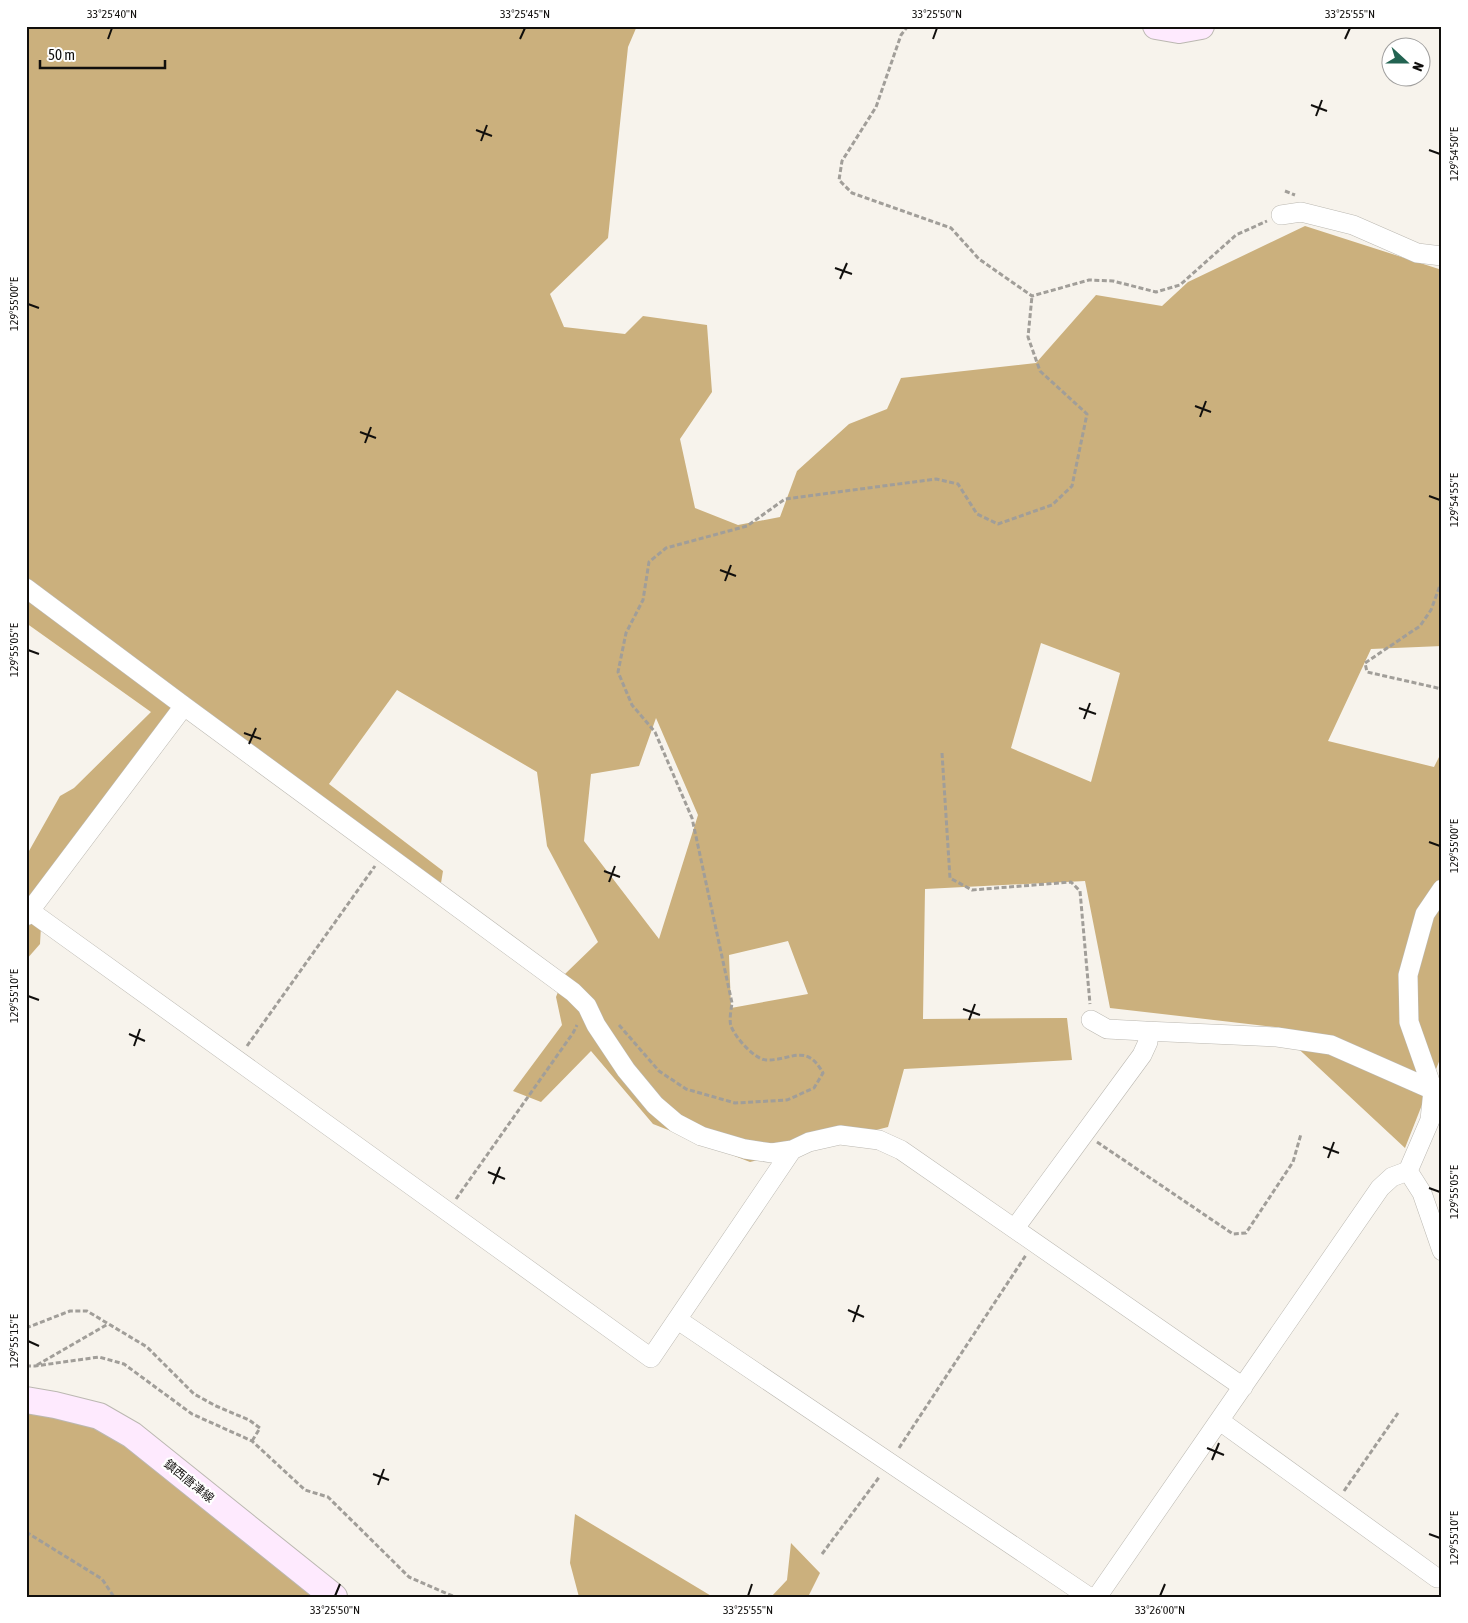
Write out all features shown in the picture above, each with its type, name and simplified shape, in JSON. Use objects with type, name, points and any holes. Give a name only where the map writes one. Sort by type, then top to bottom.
[{"type":"main road","points":[[1156,26],[1179,30],[1201,26]]},
{"type":"main road","name":"鎮西唐津線","points":[[26,1400],[99,1416],[132,1435],[334,1597]]},
{"type":"street","points":[[1281,215],[1301,212],[1352,225],[1417,253],[1442,256]]},
{"type":"street","points":[[26,588],[573,992],[586,1006],[596,1025],[626,1070],[655,1105],[676,1123],[701,1136],[745,1149],[772,1152],[792,1150],[809,1142],[840,1136],[879,1140],[901,1150],[1243,1387]]},
{"type":"street","points":[[184,706],[28,913],[237,1060],[651,1358],[792,1150]]},
{"type":"street","points":[[1097,1597],[1380,1188],[1392,1177],[1408,1172],[1430,1120],[1433,1090],[1408,1022],[1408,975],[1426,914],[1442,888]]},
{"type":"street","points":[[1091,1020],[1106,1029],[1277,1037],[1331,1045],[1433,1090]]},
{"type":"street","points":[[1014,1228],[1142,1055],[1148,1042],[1146,1031]]},
{"type":"street","points":[[1408,1172],[1422,1193],[1442,1251]]},
{"type":"street","points":[[678,1320],[1089,1597]]},
{"type":"street","points":[[1220,1421],[1437,1578]]},
{"type":"path","points":[[908,26],[901,35],[876,107],[842,161],[839,180],[852,193],[951,228],[979,260],[1032,296],[1089,280],[1113,282],[1156,292],[1180,285],[1236,235],[1281,215]]},
{"type":"path","points":[[616,1022],[659,1071],[686,1090],[735,1103],[787,1100],[814,1088],[823,1073],[818,1063],[802,1054],[765,1060],[746,1049],[730,1025],[732,1003],[692,818],[655,732],[632,705],[618,672],[626,633],[643,600],[649,562],[666,548],[747,526],[785,499],[936,480],[958,484],[977,514],[998,524],[1052,505],[1072,486],[1087,414],[1040,371],[1028,337],[1032,296]]},
{"type":"path","points":[[1442,580],[1431,610],[1420,626],[1365,663],[1367,672],[1442,689]]},
{"type":"path","points":[[942,753],[950,878],[972,890],[1071,882],[1080,891],[1091,1020]]},
{"type":"path","points":[[237,1060],[384,853]]},
{"type":"path","points":[[447,1212],[574,1033],[586,1006]]},
{"type":"path","points":[[1084,1134],[1233,1234],[1246,1233],[1293,1162],[1301,1134]]},
{"type":"path","points":[[822,1554],[890,1463],[1035,1242]]},
{"type":"path","points":[[26,1328],[70,1311],[87,1311],[147,1347],[194,1394],[249,1420],[260,1428],[252,1442]]},
{"type":"path","points":[[35,1366],[108,1324]]},
{"type":"path","points":[[26,1366],[99,1357],[124,1364],[192,1414],[252,1442],[305,1490],[328,1497],[409,1577],[455,1597]]},
{"type":"path","points":[[1334,1504],[1398,1413]]},
{"type":"path","points":[[26,1532],[102,1579],[114,1597]]},
{"type":"shaded area","points":[[36,26],[637,26],[628,47],[608,238],[550,294],[564,327],[625,334],[643,316],[707,325],[712,392],[680,439],[695,508],[738,525],[780,517],[797,471],[849,424],[887,409],[901,378],[1036,363],[1096,295],[1162,306],[1188,282],[1305,226],[1442,270],[1442,646],[1371,649],[1328,741],[1434,767],[1442,751],[1442,1054],[1405,1148],[1275,1027],[1110,1008],[1085,881],[925,889],[923,1019],[1067,1018],[1072,1060],[904,1069],[888,1127],[750,1162],[653,1124],[591,1051],[541,1102],[513,1091],[562,1025],[556,997],[565,974],[598,942],[547,846],[537,772],[397,690],[329,784],[443,871],[441,883],[381,856],[188,703],[43,890],[40,944],[26,960],[26,850],[29,851],[60,796],[74,788],[151,712],[26,623],[26,30]],"holes":[[[1041,643],[1120,673],[1091,782],[1011,748]],[[656,718],[698,815],[659,939],[584,841],[591,774],[639,766]],[[788,941],[808,994],[731,1008],[729,955]]]},
{"type":"shaded area","points":[[26,1409],[81,1419],[136,1448],[319,1597],[26,1597]]},
{"type":"shaded area","points":[[575,1514],[713,1597],[579,1597],[570,1563]]},
{"type":"shaded area","points":[[791,1543],[820,1573],[808,1597],[771,1597],[787,1580]]}]
